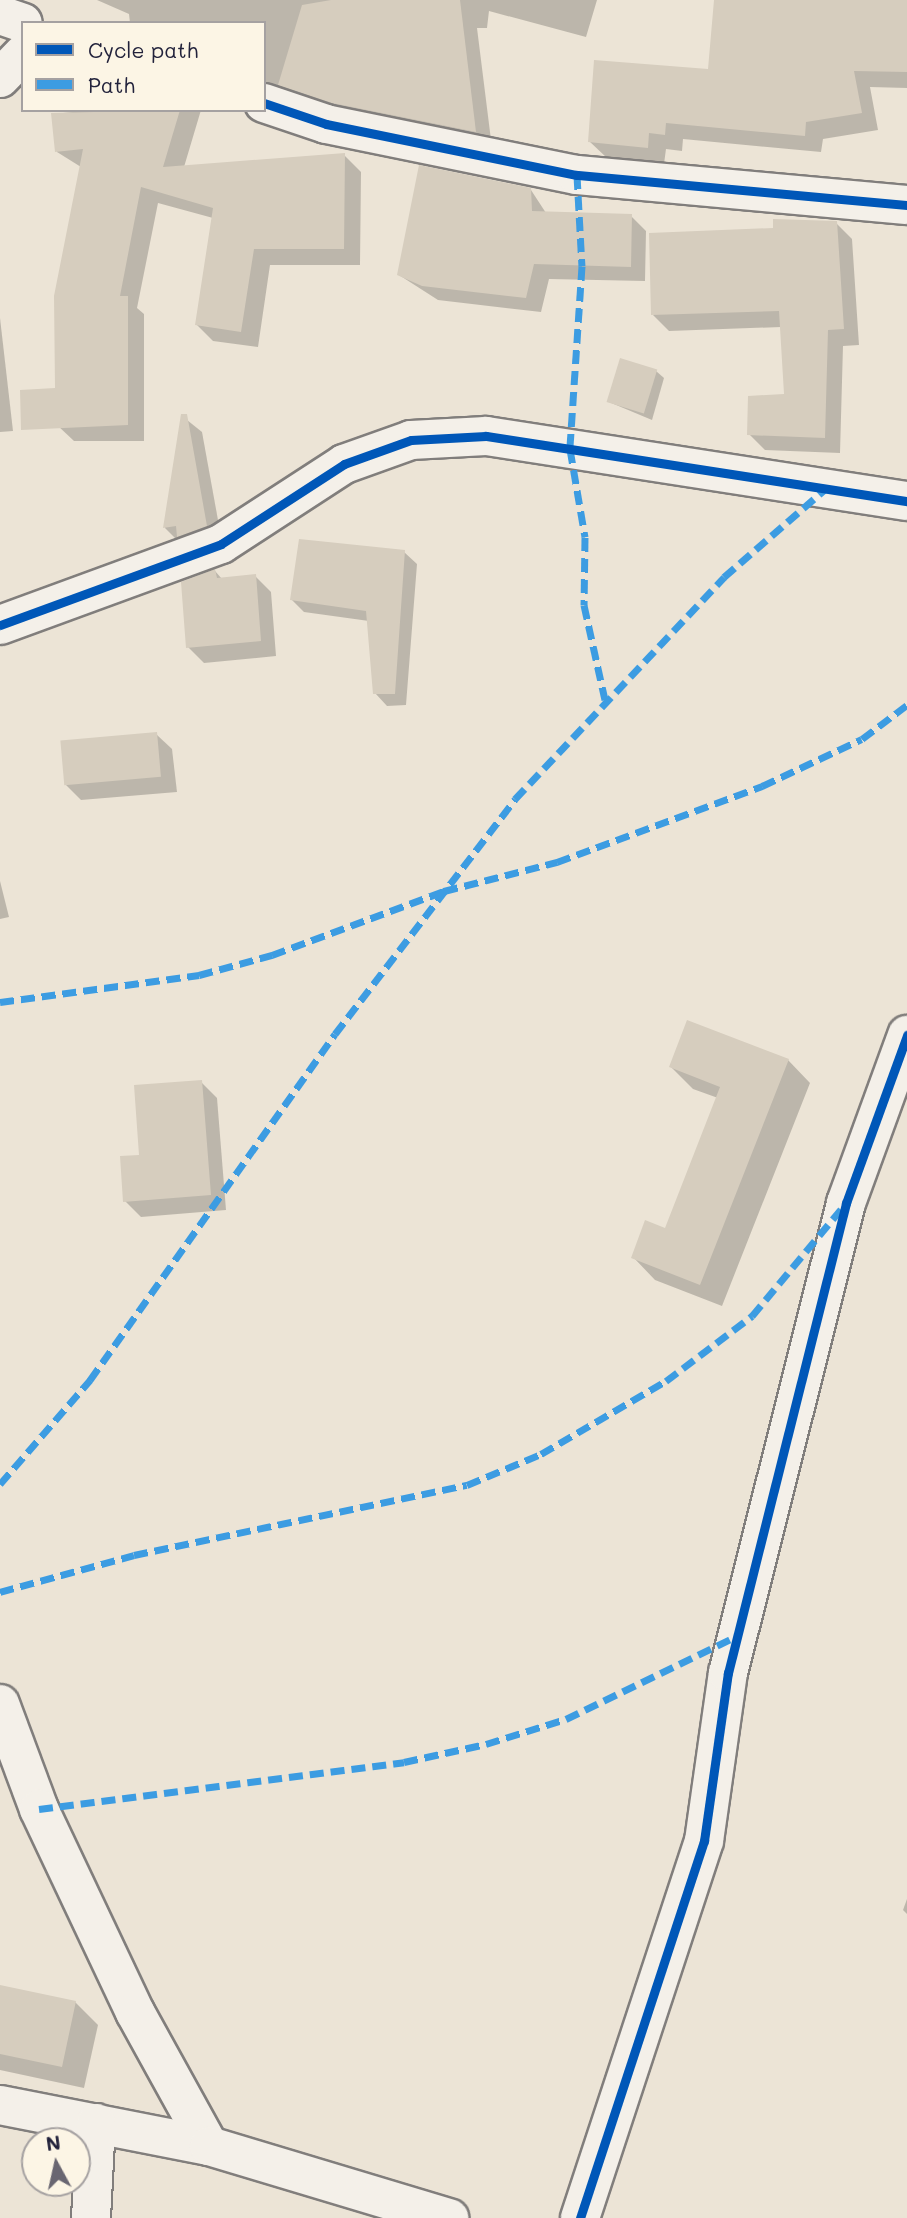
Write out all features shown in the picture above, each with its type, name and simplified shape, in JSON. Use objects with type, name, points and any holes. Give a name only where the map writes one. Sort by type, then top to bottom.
[{"type":"street","points":[[0,15],[21,22]]},
{"type":"street","points":[[0,78],[21,56]]},
{"type":"street","points":[[266,104],[326,124],[577,175],[907,205]]},
{"type":"street","points":[[0,625],[221,544],[344,464],[411,440],[486,436],[907,501]]},
{"type":"street","points":[[580,2218],[704,1841],[728,1673],[846,1203],[907,1035]]},
{"type":"street","points":[[0,1704],[39,1809],[118,1976],[209,2146]]},
{"type":"street","points":[[0,2105],[209,2146],[449,2218]]},
{"type":"street","points":[[91,2218],[96,2123]]},
{"type":"building","points":[[331,0],[460,0],[476,132],[332,103],[278,85],[302,5]]},
{"type":"building","points":[[714,0],[907,0],[907,72],[854,71],[862,113],[806,122],[805,136],[666,123],[665,135],[649,133],[648,148],[588,142],[594,60],[708,69]]},
{"type":"building","points":[[179,112],[163,167],[345,153],[344,249],[254,249],[241,332],[195,325],[213,208],[141,187],[120,296],[128,296],[128,425],[21,430],[20,390],[55,388],[54,296],[83,149],[55,152],[51,113]]},
{"type":"building","points":[[419,165],[531,188],[532,211],[632,214],[631,267],[534,264],[526,298],[422,286],[397,275]]},
{"type":"building","points":[[773,219],[837,221],[844,329],[828,330],[825,438],[747,435],[748,396],[784,394],[779,311],[651,315],[649,233],[773,228]]},
{"type":"building","points":[[620,358],[657,369],[644,413],[607,402]]},
{"type":"building","points":[[181,414],[187,414],[207,526],[177,537],[176,526],[163,528]]},
{"type":"building","points":[[299,539],[405,550],[395,694],[373,694],[366,611],[290,600]]},
{"type":"building","points":[[215,569],[217,578],[256,574],[261,641],[186,648],[181,582]]},
{"type":"building","points":[[157,732],[161,777],[64,785],[60,740]]},
{"type":"building","points":[[687,1020],[789,1059],[700,1285],[631,1258],[645,1220],[665,1228],[720,1087],[669,1067]]},
{"type":"building","points":[[202,1080],[211,1195],[123,1202],[120,1156],[139,1155],[134,1085]]},
{"type":"building","points":[[0,1985],[76,2001],[62,2067],[0,2054]]},
{"type":"marked path","points":[[577,175],[582,266],[570,449],[585,537],[584,605],[605,700]]},
{"type":"marked path","points":[[0,1484],[90,1380],[335,1034],[515,799],[724,577],[824,490]]},
{"type":"marked path","points":[[0,1002],[199,975],[272,955],[444,891],[557,862],[762,786],[862,739],[907,705]]},
{"type":"marked path","points":[[0,1592],[134,1555],[467,1485],[541,1454],[666,1381],[752,1316],[841,1209]]},
{"type":"marked path","points":[[39,1809],[404,1762],[486,1744],[566,1719],[739,1635]]},
{"type":"cycle path","points":[[266,104],[326,124],[577,175],[907,205]]},
{"type":"cycle path","points":[[0,625],[221,544],[344,464],[411,440],[486,436],[907,501]]},
{"type":"cycle path","points":[[580,2218],[704,1841],[728,1673],[846,1203],[907,1035]]}]
